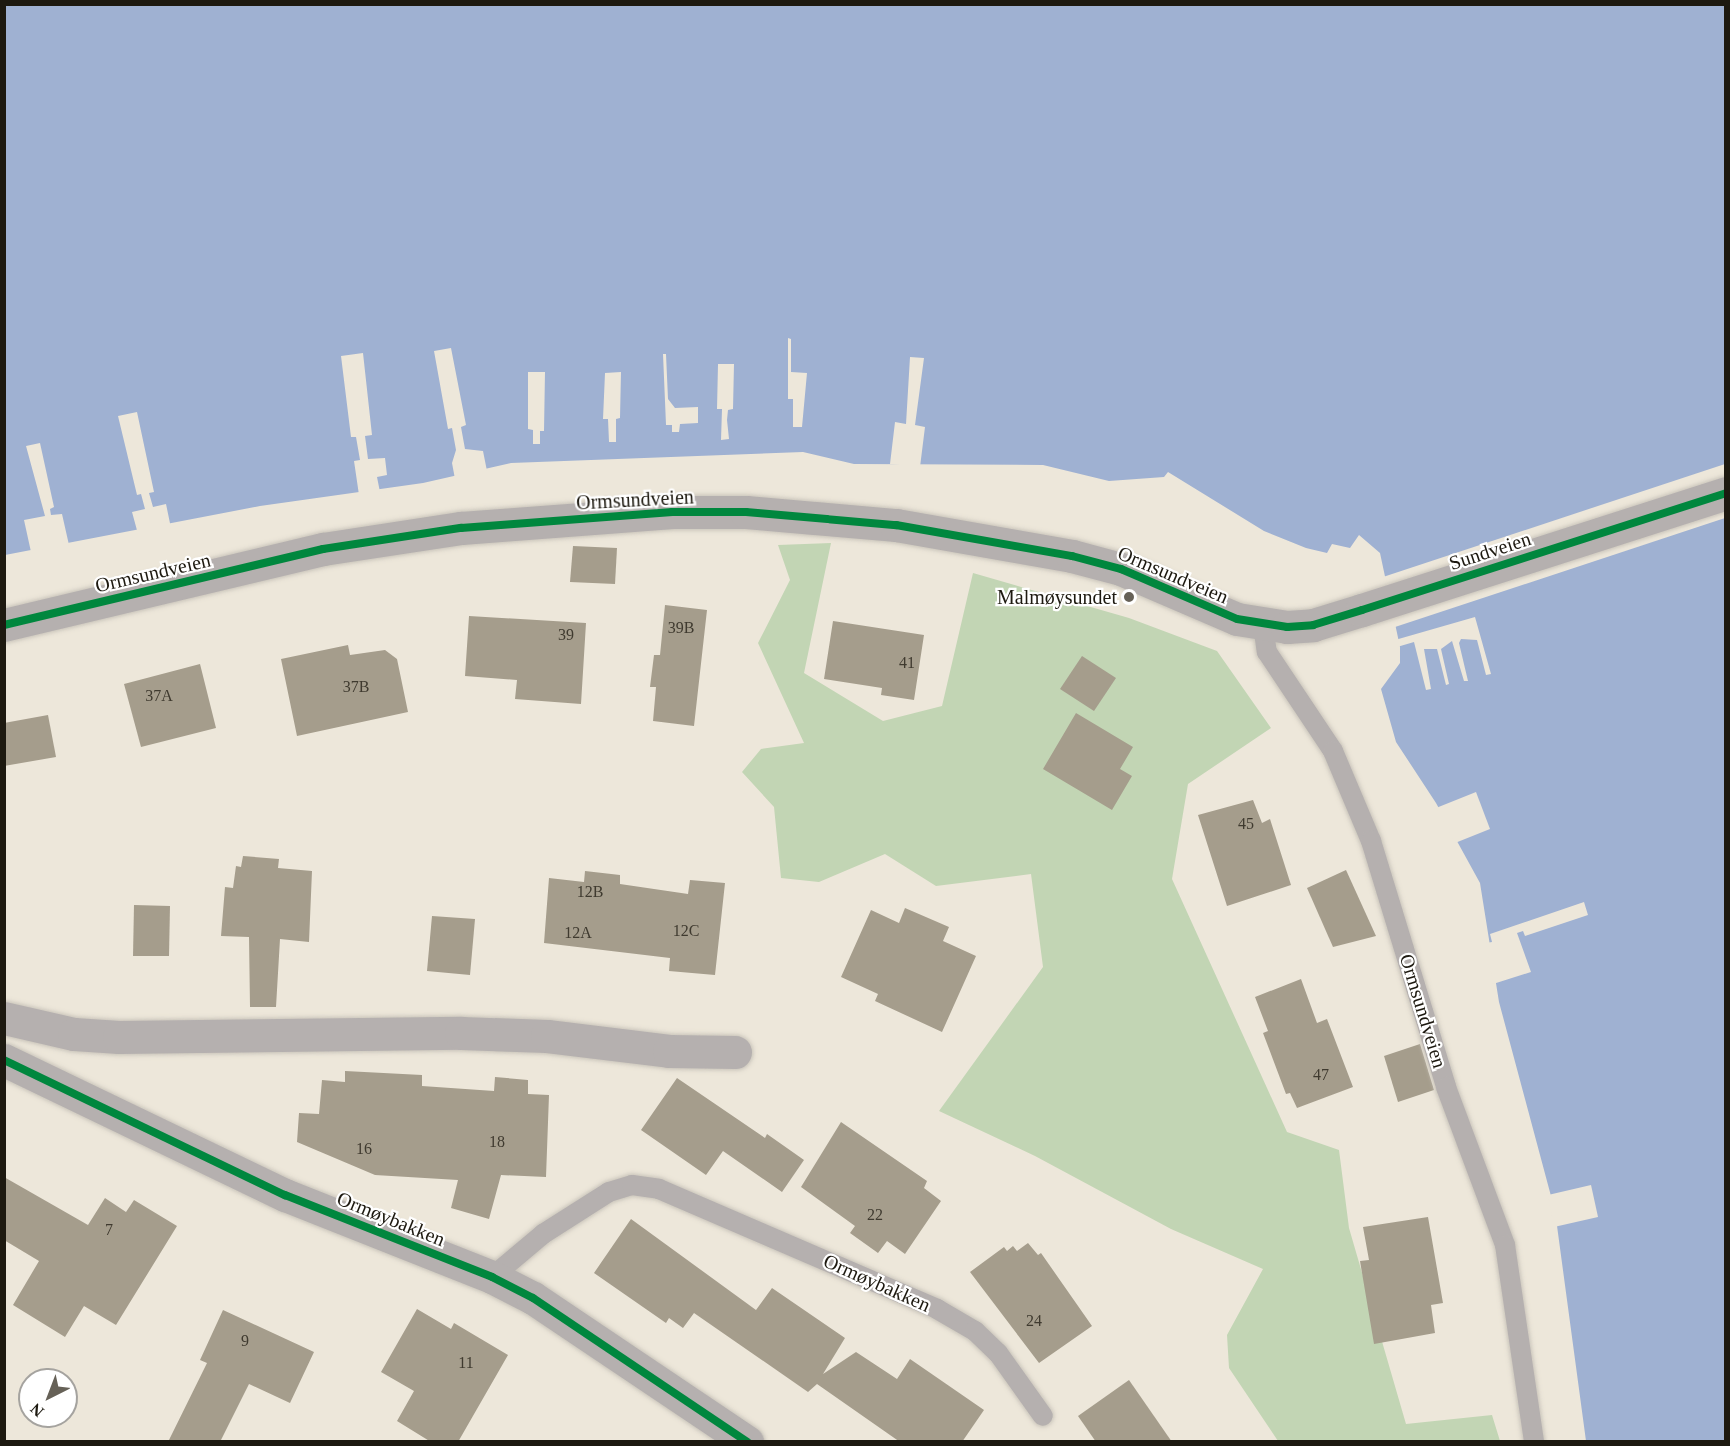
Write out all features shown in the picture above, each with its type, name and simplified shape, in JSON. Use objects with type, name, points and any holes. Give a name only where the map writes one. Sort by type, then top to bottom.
[{"type":"street","name":"Sundveien","points":[[1263,625],[1312,625],[1725,493]]},
{"type":"street","name":"Ormsundveien","points":[[4,624],[323,549],[461,528],[672,512],[746,512],[896,525],[1072,556],[1121,569],[1212,611],[1263,625]]},
{"type":"street","points":[[4,1018],[74,1034],[119,1037],[461,1033],[547,1036],[669,1051],[735,1052]]},
{"type":"street","name":"Ormøybakken","points":[[4,1060],[285,1195],[492,1277],[533,1298],[747,1442]]},
{"type":"lane","name":"Ormsundveien","points":[[1263,625],[1267,652],[1333,751],[1371,841],[1446,1087],[1505,1245],[1534,1442]]},
{"type":"lane","name":"Ormøybakken","points":[[492,1277],[543,1234],[609,1192],[632,1185],[659,1189],[926,1305],[975,1331],[998,1353],[1043,1416]]},
{"type":"green space","points":[[831,543],[804,673],[883,721],[942,706],[973,573],[1129,618],[1217,651],[1271,728],[1188,784],[1172,879],[1287,1132],[1339,1150],[1349,1228],[1406,1424],[1492,1415],[1500,1441],[1278,1441],[1229,1368],[1227,1335],[1263,1269],[1171,1229],[1035,1156],[939,1111],[1043,967],[1031,874],[936,886],[885,854],[819,882],[781,878],[774,807],[742,772],[761,749],[804,743],[758,643],[790,580],[778,545]]},
{"type":"water","points":[[5,5],[1725,5],[1725,1441],[1586,1441],[1555,1211],[1499,1002],[1480,883],[1436,803],[1396,742],[1381,689],[1400,663],[1400,647],[1380,553],[1359,535],[1350,548],[1332,544],[1327,553],[1306,548],[1264,531],[1168,472],[1164,477],[1109,481],[1043,465],[854,464],[803,452],[511,463],[423,483],[260,506],[5,555]]},
{"type":"pier","points":[[788,338],[791,339],[791,372],[807,373],[802,427],[793,427],[793,399],[788,399]]},
{"type":"pier","points":[[451,348],[466,425],[461,427],[465,449],[483,451],[487,471],[455,479],[452,463],[456,450],[452,428],[448,429],[434,351]]},
{"type":"pier","points":[[363,353],[372,435],[365,436],[368,459],[385,458],[387,475],[377,477],[380,492],[359,495],[354,461],[360,460],[356,437],[351,437],[341,356]]},
{"type":"pier","points":[[663,354],[666,354],[668,399],[675,408],[698,407],[698,423],[680,424],[679,432],[672,432],[672,425],[666,425]]},
{"type":"pier","points":[[910,357],[924,358],[915,425],[925,427],[920,467],[890,464],[895,422],[906,424]]},
{"type":"pier","points":[[718,364],[734,364],[733,409],[728,410],[727,420],[729,439],[721,440],[722,409],[717,409]]},
{"type":"pier","points":[[528,372],[545,372],[544,431],[540,431],[540,444],[533,444],[533,430],[528,429]]},
{"type":"pier","points":[[621,372],[620,418],[616,419],[616,442],[609,442],[608,419],[603,419],[605,373]]},
{"type":"pier","points":[[137,412],[154,492],[149,493],[153,507],[166,504],[171,528],[138,534],[132,512],[145,509],[141,494],[137,495],[118,416]]},
{"type":"pier","points":[[40,443],[54,507],[50,509],[51,515],[62,514],[69,545],[31,552],[24,520],[45,516],[26,446]]},
{"type":"pier","points":[[1725,464],[1725,518],[1392,628],[1383,577]]},
{"type":"pier","points":[[1475,617],[1491,674],[1486,675],[1477,640],[1461,639],[1459,643],[1468,681],[1464,681],[1452,641],[1441,649],[1449,684],[1446,685],[1437,649],[1424,649],[1431,689],[1426,690],[1414,642],[1397,647],[1395,640]]},
{"type":"pier","points":[[1476,792],[1490,829],[1455,843],[1436,808]]},
{"type":"pier","points":[[1584,902],[1588,915],[1525,936],[1523,931],[1517,933],[1531,972],[1493,984],[1486,943],[1492,942],[1490,934]]},
{"type":"pier","points":[[1591,1185],[1598,1217],[1554,1227],[1548,1195]]},
{"type":"building","points":[[573,546],[617,548],[615,584],[570,582]]},
{"type":"building","points":[[665,605],[707,610],[694,726],[653,721],[656,687],[650,687],[654,655],[660,655]]},
{"type":"building","points":[[469,616],[586,623],[581,704],[515,699],[517,680],[465,676]]},
{"type":"building","points":[[833,621],[924,635],[914,700],[881,695],[882,688],[824,679]]},
{"type":"building","points":[[348,645],[350,655],[385,650],[397,659],[408,712],[297,736],[281,659]]},
{"type":"building","points":[[1082,656],[1116,678],[1094,711],[1060,689]]},
{"type":"building","points":[[200,664],[216,728],[141,747],[124,684]]},
{"type":"building","points":[[1076,713],[1133,747],[1120,769],[1132,776],[1112,810],[1043,769]]},
{"type":"building","points":[[48,715],[56,757],[4,766],[4,723]]},
{"type":"building","points":[[1253,800],[1262,823],[1270,819],[1291,885],[1227,906],[1198,815]]},
{"type":"building","points":[[243,856],[279,859],[278,868],[312,871],[309,942],[280,939],[276,1007],[250,1007],[249,937],[221,936],[225,887],[233,888],[236,866],[241,867]]},
{"type":"building","points":[[1346,870],[1376,936],[1333,947],[1307,888]]},
{"type":"building","points":[[585,871],[620,875],[620,884],[688,894],[690,880],[725,883],[715,975],[669,971],[670,958],[544,943],[549,878],[584,882]]},
{"type":"building","points":[[134,905],[170,906],[169,956],[133,956]]},
{"type":"building","points":[[905,908],[949,927],[943,941],[976,956],[942,1032],[875,1001],[878,994],[841,977],[871,910],[899,923]]},
{"type":"building","points":[[432,916],[475,919],[470,975],[427,971]]},
{"type":"building","points":[[1301,979],[1317,1023],[1327,1019],[1353,1087],[1297,1108],[1290,1093],[1286,1094],[1263,1033],[1268,1031],[1255,997]]},
{"type":"building","points":[[1420,1044],[1434,1090],[1398,1102],[1384,1056]]},
{"type":"building","points":[[345,1071],[422,1075],[422,1086],[494,1091],[495,1077],[528,1080],[528,1094],[549,1095],[546,1177],[501,1175],[489,1219],[451,1208],[458,1180],[375,1175],[297,1142],[299,1113],[319,1114],[322,1080],[345,1082]]},
{"type":"building","points":[[677,1078],[765,1138],[767,1134],[804,1160],[782,1192],[723,1151],[706,1175],[641,1130]]},
{"type":"building","points":[[841,1122],[927,1181],[924,1188],[941,1201],[905,1254],[887,1241],[878,1253],[850,1233],[855,1226],[801,1187]]},
{"type":"building","points":[[4,1177],[88,1225],[105,1198],[126,1212],[134,1200],[177,1226],[116,1325],[84,1306],[65,1337],[13,1305],[39,1261],[4,1240]]},
{"type":"building","points":[[1428,1217],[1443,1303],[1431,1305],[1435,1333],[1374,1344],[1360,1261],[1369,1260],[1363,1227]]},
{"type":"building","points":[[631,1219],[756,1310],[772,1288],[845,1338],[823,1374],[856,1352],[897,1379],[910,1359],[984,1410],[962,1442],[900,1442],[817,1384],[808,1392],[694,1313],[683,1328],[669,1318],[666,1323],[594,1273]]},
{"type":"building","points":[[1028,1243],[1038,1255],[1041,1253],[1092,1326],[1039,1363],[970,1272],[1004,1247],[1007,1251],[1013,1246],[1017,1251]]},
{"type":"building","points":[[417,1309],[451,1329],[454,1323],[508,1355],[458,1442],[431,1442],[397,1421],[414,1391],[381,1372]]},
{"type":"building","points":[[223,1310],[314,1352],[290,1403],[249,1384],[220,1442],[168,1442],[207,1363],[200,1360]]},
{"type":"building","points":[[1129,1380],[1172,1442],[1096,1442],[1078,1416]]},
{"type":"cycle path","points":[[4,625],[323,549],[461,528],[672,512],[746,512],[896,525],[1072,556],[1121,569],[1237,619],[1287,627],[1313,625],[1726,493]]},
{"type":"cycle path","points":[[4,1060],[285,1195],[492,1277],[533,1298],[747,1442]]},
{"type":"place","name":"Malmøysundet","points":[[1129,597]]}]
